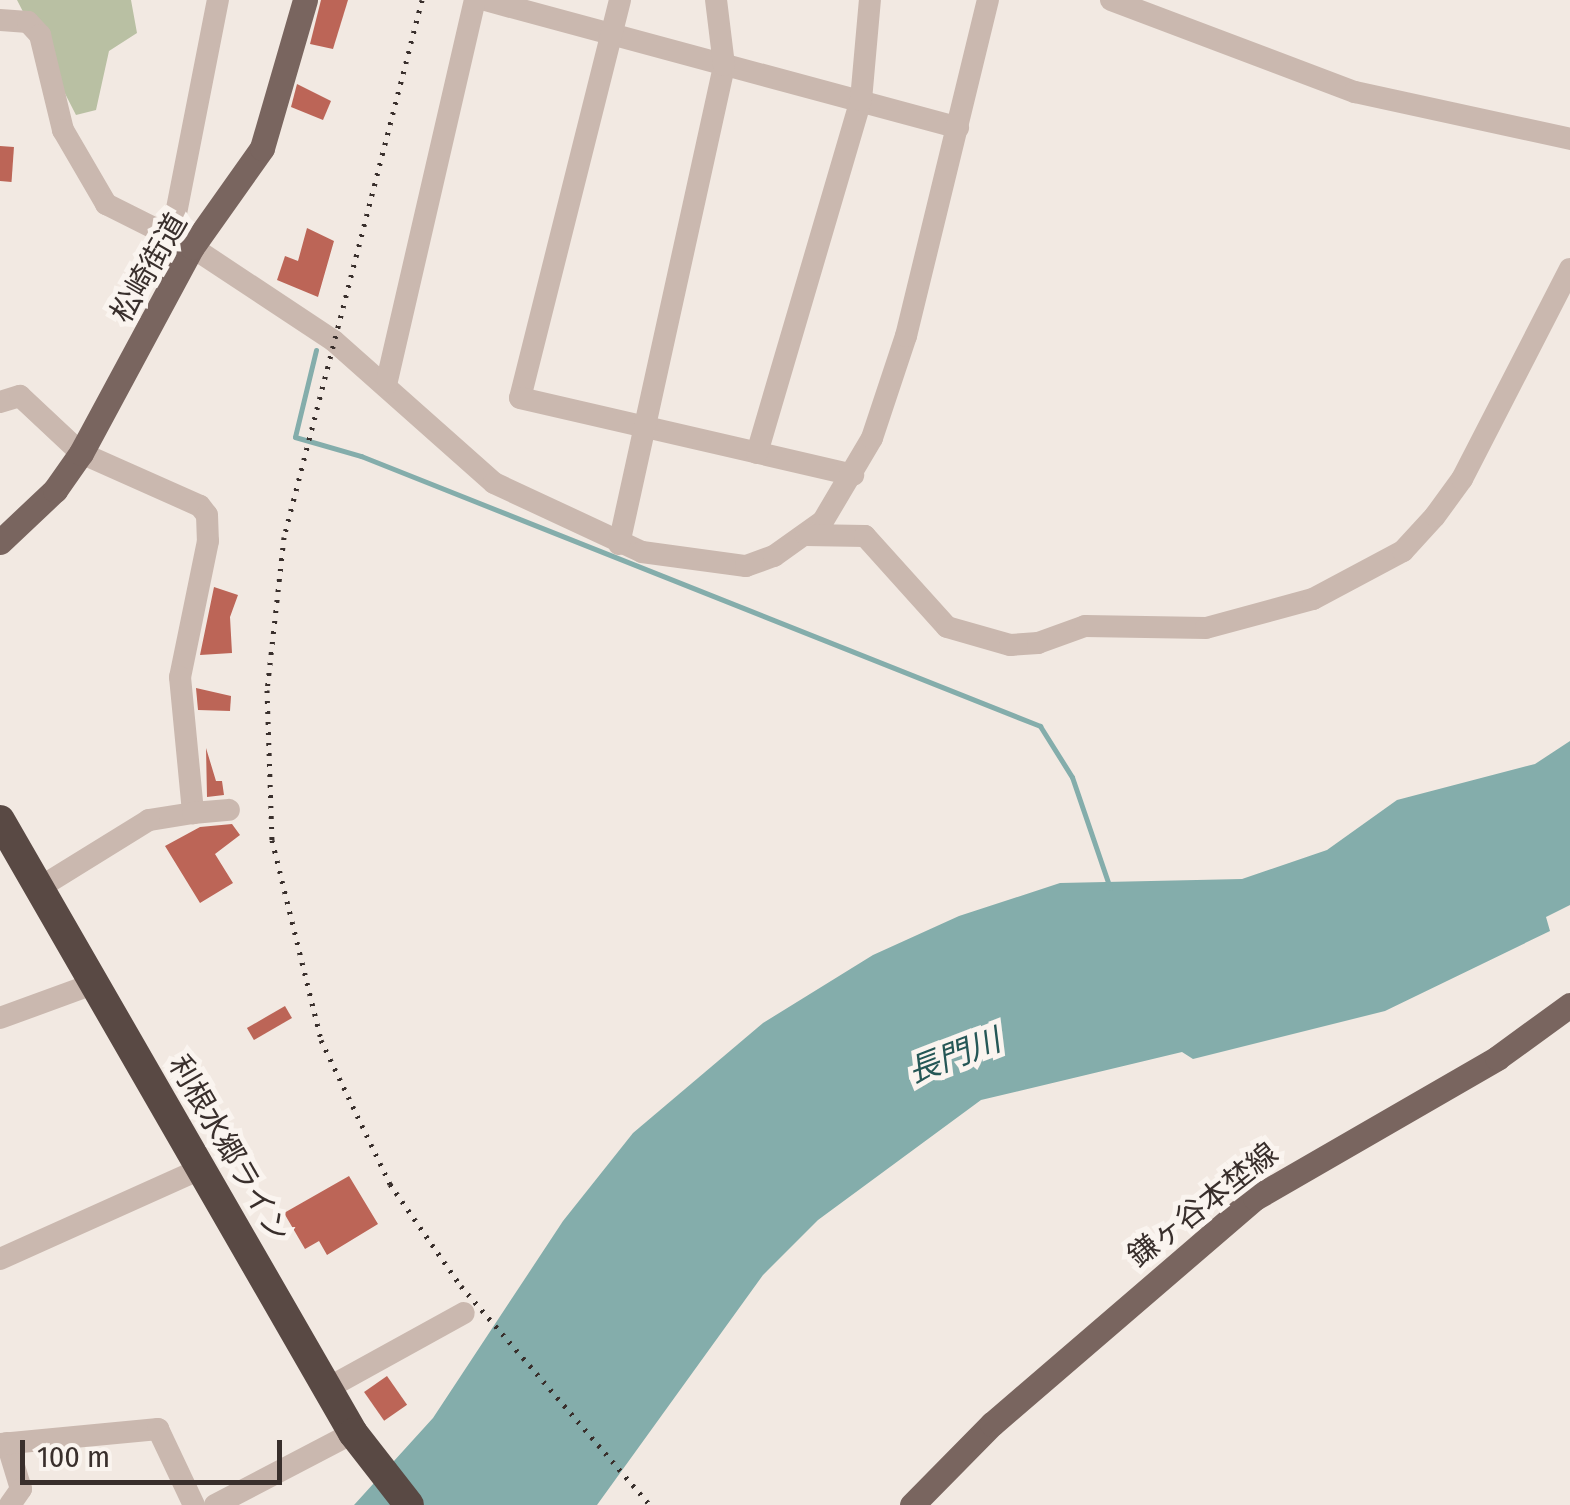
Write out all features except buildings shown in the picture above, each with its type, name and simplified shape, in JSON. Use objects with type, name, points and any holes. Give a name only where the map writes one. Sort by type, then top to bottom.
[{"type":"highway","name":"利根水郷ライン","points":[[0,820],[361,1445],[409,1505]]},
{"type":"main road","name":"松崎街道","points":[[0,542],[55,490],[81,453],[181,243],[262,148],[305,0]]},
{"type":"main road","name":"鎌ヶ谷本埜線","points":[[912,1505],[1006,1412],[1255,1198],[1497,1058],[1570,1005]]},
{"type":"street","points":[[181,243],[218,0]]},
{"type":"street","points":[[386,385],[475,0]]},
{"type":"street","points":[[485,0],[958,128]]},
{"type":"street","points":[[620,0],[616,36],[520,398],[854,475]]},
{"type":"street","points":[[619,544],[724,65],[716,0]]},
{"type":"street","points":[[757,452],[860,102],[870,0]]},
{"type":"street","points":[[0,20],[28,22],[40,36],[63,130],[92,190],[334,341],[474,470],[619,544],[675,560],[746,566],[806,535],[854,475],[895,376],[988,0]]},
{"type":"street","points":[[1111,0],[1356,92],[1570,139]]},
{"type":"street","points":[[806,535],[865,536],[947,627],[1010,645],[1038,644],[1085,626],[1206,628],[1313,599],[1403,551],[1435,516],[1462,479],[1570,269]]},
{"type":"street","points":[[0,402],[20,396],[81,453],[200,506],[207,515],[208,541],[180,677],[193,813]]},
{"type":"street","points":[[39,888],[149,820],[230,810]]},
{"type":"street","points":[[0,1018],[94,984]]},
{"type":"street","points":[[0,1259],[200,1169]]},
{"type":"street","points":[[328,1388],[464,1312]]},
{"type":"street","points":[[10,1505],[21,1489],[4,1444],[158,1429],[194,1505]]},
{"type":"street","points":[[215,1505],[361,1445]]},
{"type":"green space","points":[[17,0],[131,0],[137,33],[109,51],[96,110],[76,115]]},
{"type":"water","name":"長門川","points":[[1570,741],[1570,905],[1546,917],[1550,931],[1385,1011],[1193,1059],[1182,1052],[981,1100],[818,1220],[763,1275],[597,1505],[354,1505],[433,1418],[563,1221],[633,1133],[763,1023],[873,955],[959,916],[1060,883],[1242,879],[1327,850],[1397,800],[1535,764]]},
{"type":"waterway","points":[[316,350],[295,437],[361,456],[1040,726],[1072,777],[1110,888]]},
{"type":"railway","points":[[422,0],[284,537],[267,690],[272,840],[321,1040],[390,1184],[461,1286],[650,1505]]}]
